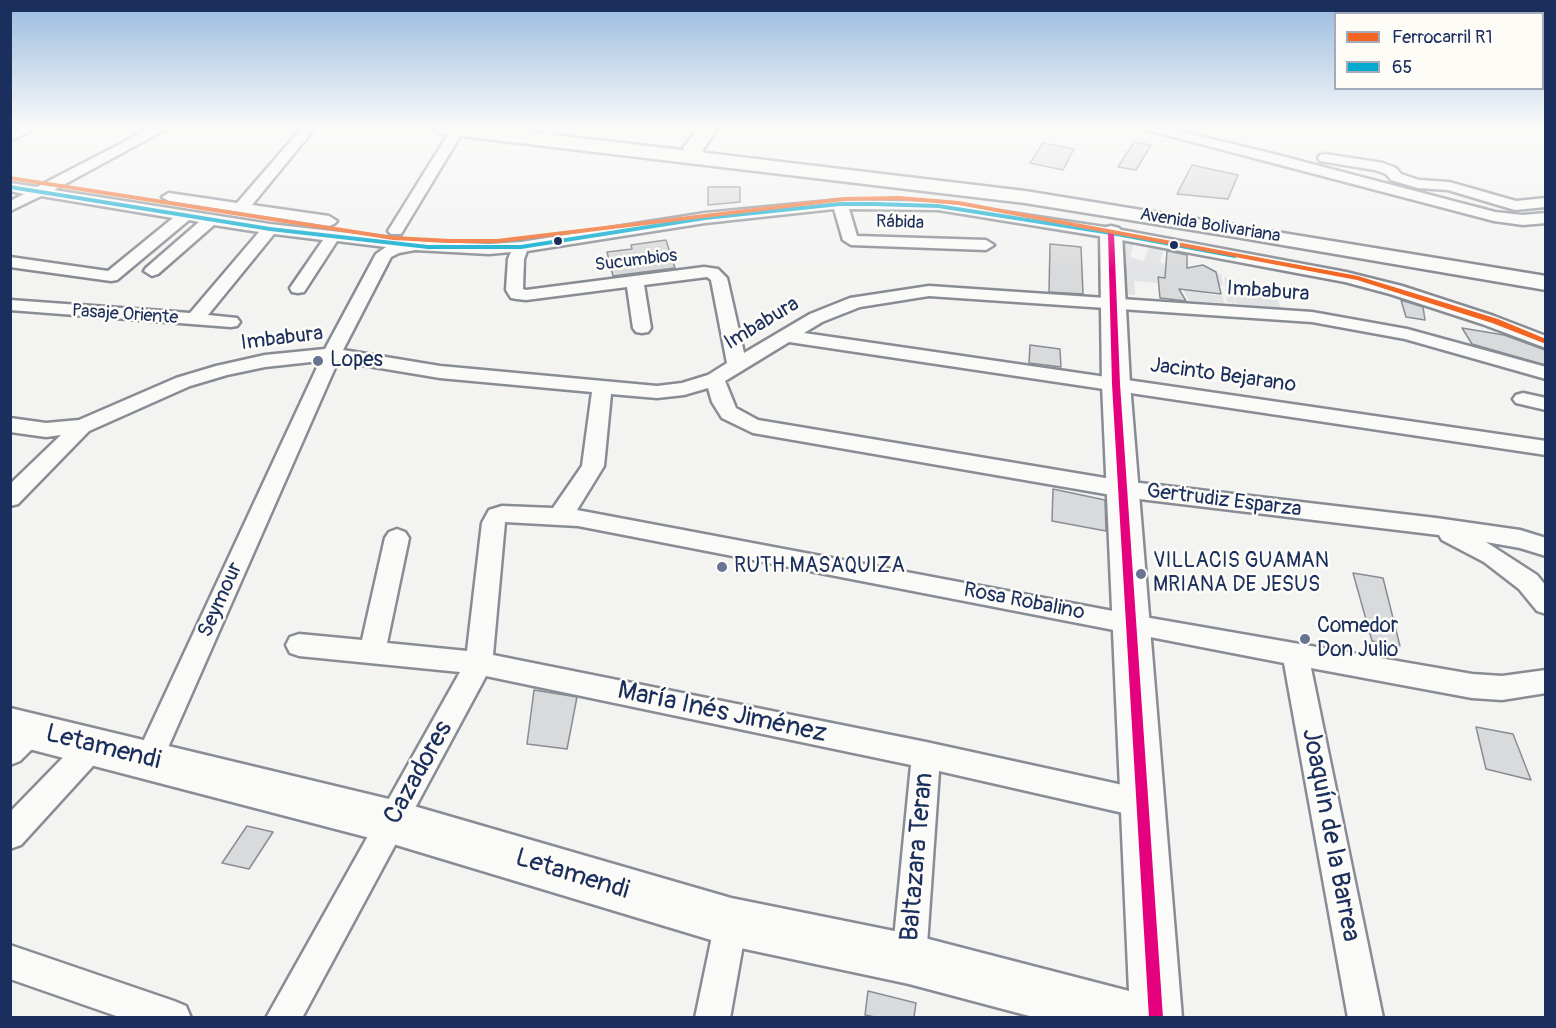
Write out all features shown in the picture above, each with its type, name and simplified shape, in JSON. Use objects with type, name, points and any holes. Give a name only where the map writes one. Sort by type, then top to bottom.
[{"type":"main road","name":"Avenida Bolivariana","points":[[870,176],[1025,197],[1236,230],[1545,283]]},
{"type":"main road","name":"Avenida Bolivariana","points":[[915,176],[1054,191],[1247,220],[1545,271]]},
{"type":"main road","points":[[1025,197],[1095,224],[1111,233],[1126,229],[1175,232],[1236,230]]},
{"type":"main road","points":[[1111,233],[1111,305],[1156,1017]]},
{"type":"main road","name":"Letamendi","points":[[17,736],[93,746],[149,759],[393,822],[731,922],[909,959],[1135,1017]]},
{"type":"street","points":[[35,176],[396,231],[446,237],[487,237]]},
{"type":"street","points":[[10,207],[68,176]]},
{"type":"street","points":[[241,208],[269,176]]},
{"type":"street","points":[[396,231],[427,176]]},
{"type":"street","points":[[1339,176],[1494,216],[1523,220],[1545,218]]},
{"type":"street","points":[[1395,176],[1418,184],[1449,186],[1515,206],[1545,202]]},
{"type":"street","points":[[10,187],[270,229],[428,247],[521,247],[705,218],[840,204],[938,206],[1111,233],[1346,277],[1396,290],[1488,320],[1545,343]]},
{"type":"street","name":"Rábida","points":[[840,204],[851,240],[986,245]]},
{"type":"street","points":[[10,262],[111,276],[186,215]]},
{"type":"street","points":[[152,271],[210,220]]},
{"type":"street","name":"Pasaje Oriente","points":[[10,304],[57,310],[195,319],[270,229]]},
{"type":"street","points":[[298,288],[333,236]]},
{"type":"street","name":"Seymour","points":[[149,759],[332,354],[384,254],[396,248],[428,247]]},
{"type":"street","name":"Sucumbios","points":[[521,247],[516,259],[514,290],[517,294],[526,295],[704,272],[719,278],[737,364]]},
{"type":"street","points":[[635,281],[642,328]]},
{"type":"street","name":"Imbabura","points":[[10,425],[46,430],[82,426],[183,382],[223,370],[265,361],[332,354],[440,372],[657,392],[684,389],[715,379],[816,318],[856,302],[929,291],[1111,305],[1262,312],[1366,325],[1407,334],[1545,373]]},
{"type":"street","points":[[195,319],[231,322]]},
{"type":"street","name":"Jacinto Bejarano","points":[[786,336],[1545,447]]},
{"type":"street","name":"Gertrudiz Esparza","points":[[715,379],[722,402],[729,413],[753,426],[1123,489],[1436,526],[1520,539],[1545,547]]},
{"type":"street","points":[[560,516],[580,489],[593,466],[602,386]]},
{"type":"street","points":[[1523,399],[1545,404]]},
{"type":"street","points":[[10,498],[82,426]]},
{"type":"street","name":"Rosa Robalino","points":[[502,514],[560,516],[1472,686],[1502,688],[1545,681]]},
{"type":"street","name":"Cazadores","points":[[284,1017],[479,663],[493,523],[497,516],[502,514]]},
{"type":"street","points":[[1436,526],[1492,556],[1528,582],[1545,604]]},
{"type":"street","points":[[372,652],[397,538]]},
{"type":"street","name":"María Inés Jiménez","points":[[299,645],[479,663],[926,755],[1141,803]]},
{"type":"street","name":"Joaquín de la Barrea","points":[[1295,652],[1366,1017]]},
{"type":"street","points":[[10,834],[93,746]]},
{"type":"street","name":"Baltazara Teran","points":[[909,959],[926,755]]},
{"type":"street","points":[[712,1017],[731,922]]},
{"type":"street","points":[[10,962],[174,1017]]},
{"type":"shaded area","points":[[1120,241],[1134,243],[1130,257],[1144,261],[1149,246],[1164,248],[1160,263],[1167,264],[1170,277],[1156,276],[1157,283],[1134,281],[1135,295],[1122,294],[1119,280],[1128,281],[1121,280]]},
{"type":"shaded area","points":[[1170,265],[1221,274],[1223,285],[1205,284],[1206,294],[1223,296],[1224,303],[1189,301]]},
{"type":"shaded area","points":[[1224,277],[1228,278],[1231,291],[1277,297],[1281,308],[1237,304],[1233,296],[1235,304],[1227,302]]},
{"type":"building","points":[[1186,176],[1238,176],[1228,199],[1177,194]]},
{"type":"building","points":[[708,187],[740,187],[740,202],[708,205]]},
{"type":"building","points":[[666,240],[675,268],[613,276],[607,252],[632,249],[631,245]]},
{"type":"building","points":[[1050,244],[1081,247],[1083,294],[1049,292]]},
{"type":"building","points":[[1167,251],[1187,255],[1187,268],[1203,265],[1216,272],[1221,294],[1179,289],[1186,301],[1160,298],[1158,277],[1165,278]]},
{"type":"building","points":[[1401,300],[1423,307],[1425,320],[1406,317]]},
{"type":"building","points":[[1462,328],[1504,335],[1545,350],[1545,365],[1472,344]]},
{"type":"building","points":[[1030,345],[1060,349],[1061,367],[1029,363]]},
{"type":"building","points":[[1053,489],[1105,500],[1106,531],[1052,521]]},
{"type":"building","points":[[1353,573],[1383,578],[1400,646],[1372,641]]},
{"type":"building","points":[[534,690],[577,697],[567,749],[527,744]]},
{"type":"building","points":[[1476,727],[1513,734],[1531,780],[1486,769]]},
{"type":"building","points":[[247,826],[273,832],[249,869],[222,863]]},
{"type":"building","points":[[868,991],[916,1003],[914,1017],[865,1015]]},
{"type":"rail line","name":"R1","points":[[10,178],[393,238],[451,241],[497,241],[845,199],[899,198],[959,203],[1358,278],[1495,321],[1546,342]]},
{"type":"transit line","name":"65","points":[[10,187],[270,229],[428,247],[521,247],[705,218],[840,204],[875,204],[938,206],[1111,233],[1235,256]]},
{"type":"transit line","points":[[1111,233],[1116,384],[1156,1018]]},
{"type":"place","name":"Lopes","points":[[318,361]]},
{"type":"place","name":"RUTH MASAQUIZA","points":[[722,567]]},
{"type":"place","name":"VILLACIS GUAMAN MRIANA DE JESUS","points":[[1141,574]]},
{"type":"place","name":"Comedor Don Julio","points":[[1305,639]]}]
